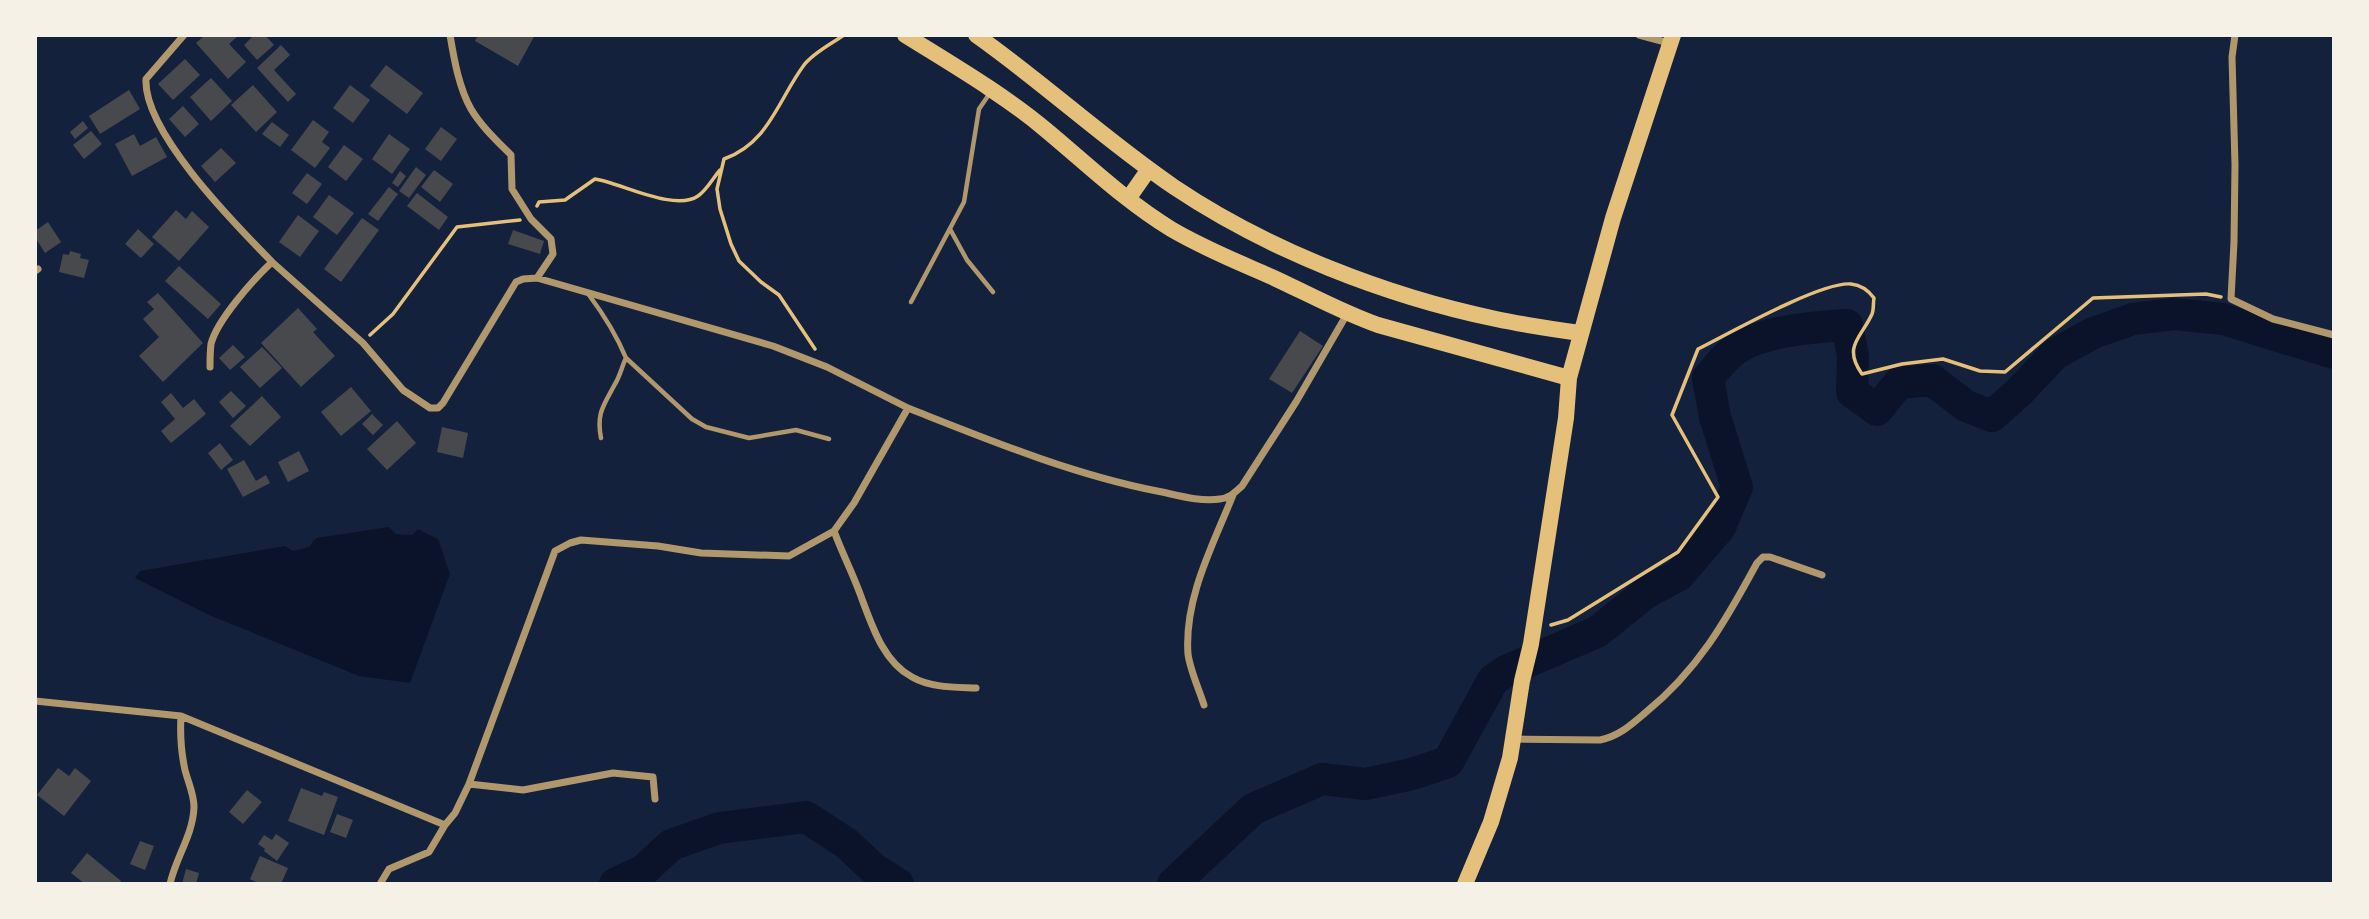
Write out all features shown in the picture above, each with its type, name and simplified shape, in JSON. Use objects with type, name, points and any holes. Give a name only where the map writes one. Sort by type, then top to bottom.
[{"type":"highway","points":[[905,35],[992,90],[1045,129],[1090,170],[1128,199],[1170,228],[1217,254],[1347,314],[1414,336],[1569,378]]},
{"type":"highway","points":[[976,35],[1149,169],[1209,209],[1243,227],[1337,270],[1395,292],[1498,320],[1580,333]]},
{"type":"highway","points":[[1465,884],[1491,822],[1513,739],[1566,418],[1569,378],[1613,218],[1671,39]]},
{"type":"highway","points":[[1128,199],[1149,169]]},
{"type":"street","points":[[184,35],[146,79],[147,94],[160,126],[194,178],[272,262],[363,343],[403,390],[430,408],[438,408],[443,403],[516,282],[537,278],[773,346],[827,367],[908,408],[1020,451],[1117,483],[1197,499],[1221,499],[1233,495]]},
{"type":"street","points":[[450,35],[460,79],[471,108],[492,136],[511,155],[512,189],[531,219],[551,239],[552,254],[537,278]]},
{"type":"street","points":[[1639,35],[1671,39]]},
{"type":"street","points":[[2235,35],[2232,57],[2235,165],[2231,299],[2273,319],[2334,335]]},
{"type":"street","points":[[210,367],[211,345],[220,325],[272,262]]},
{"type":"street","points":[[1204,705],[1188,656],[1188,622],[1199,580],[1233,495],[1242,486],[1296,402],[1347,314]]},
{"type":"street","points":[[380,884],[389,869],[429,852],[455,813],[469,783],[555,551],[581,540],[658,546],[701,553],[789,555],[834,531],[854,503],[908,408]]},
{"type":"street","points":[[834,531],[877,636],[900,669],[913,678],[933,684],[976,688]]},
{"type":"street","points":[[1513,739],[1600,740],[1614,737],[1683,679],[1723,625],[1757,563],[1763,557],[1822,575]]},
{"type":"street","points":[[35,701],[181,716],[445,825]]},
{"type":"street","points":[[170,884],[190,833],[193,818],[194,802],[179,737],[181,716]]},
{"type":"street","points":[[469,783],[523,790],[613,773],[653,777],[655,799]]},
{"type":"lane","points":[[911,302],[964,202],[979,109],[992,90]]},
{"type":"lane","points":[[949,229],[967,260],[993,292]]},
{"type":"lane","points":[[589,295],[606,317],[626,358],[692,419],[706,427],[749,438],[796,430],[829,439]]},
{"type":"lane","points":[[601,438],[601,408],[617,382],[626,358]]},
{"type":"path","points":[[827,367],[779,295],[739,261],[731,244],[717,189],[724,159],[742,152],[754,142],[782,104],[805,63],[844,35]]},
{"type":"path","points":[[1531,638],[1568,620],[1678,552],[1718,497],[1672,415],[1698,349],[1786,306],[1821,291],[1850,284],[1867,289],[1874,298],[1873,312],[1854,346],[1855,365],[1862,374],[1902,364],[1943,359],[1980,371],[2005,372],[2093,298],[2206,294],[2231,299]]},
{"type":"water","points":[[389,527],[396,534],[412,535],[418,529],[438,539],[450,574],[410,683],[359,676],[209,615],[135,578],[140,571],[285,546],[293,551],[309,547],[316,538]]},
{"type":"building","points":[[205,35],[239,35],[229,44],[246,62],[228,79],[196,43]]},
{"type":"building","points":[[254,35],[265,35],[274,45],[257,60],[244,45]]},
{"type":"building","points":[[478,35],[535,35],[518,66],[475,41]]},
{"type":"building","points":[[281,45],[290,55],[274,70],[296,94],[288,102],[257,68]]},
{"type":"building","points":[[185,59],[200,75],[173,100],[158,84]]},
{"type":"building","points":[[386,65],[423,93],[407,114],[370,86]]},
{"type":"building","points":[[211,78],[232,101],[211,121],[190,97]]},
{"type":"building","points":[[253,85],[277,112],[256,132],[231,105]]},
{"type":"building","points":[[350,85],[370,100],[353,123],[333,108]]},
{"type":"building","points":[[129,90],[140,109],[100,134],[89,116]]},
{"type":"building","points":[[183,106],[199,124],[185,137],[169,119]]},
{"type":"building","points":[[313,120],[329,132],[322,142],[330,148],[315,168],[291,150]]},
{"type":"building","points":[[83,121],[88,128],[75,139],[70,132]]},
{"type":"building","points":[[272,122],[289,135],[280,147],[262,134]]},
{"type":"building","points":[[441,127],[457,139],[441,161],[425,149]]},
{"type":"building","points":[[91,131],[102,144],[84,159],[73,145]]},
{"type":"building","points":[[134,134],[140,146],[156,137],[167,157],[132,176],[115,144]]},
{"type":"building","points":[[389,134],[410,149],[392,174],[372,159]]},
{"type":"building","points":[[344,145],[363,159],[346,181],[328,167]]},
{"type":"building","points":[[221,148],[236,163],[215,182],[201,166]]},
{"type":"building","points":[[416,167],[426,175],[409,198],[399,191]]},
{"type":"building","points":[[434,170],[453,184],[440,202],[421,187]]},
{"type":"building","points":[[400,171],[406,176],[398,187],[392,183]]},
{"type":"building","points":[[307,173],[322,184],[307,204],[292,193]]},
{"type":"building","points":[[389,187],[398,194],[378,221],[368,214]]},
{"type":"building","points":[[417,193],[448,217],[439,230],[407,206]]},
{"type":"building","points":[[329,195],[354,213],[337,235],[313,217]]},
{"type":"building","points":[[176,210],[186,219],[192,211],[209,227],[179,261],[152,237]]},
{"type":"building","points":[[298,215],[319,231],[300,257],[279,242]]},
{"type":"building","points":[[362,218],[379,230],[341,282],[324,269]]},
{"type":"building","points":[[48,222],[61,242],[45,253],[35,237],[35,231]]},
{"type":"building","points":[[138,229],[154,244],[141,258],[125,244]]},
{"type":"building","points":[[513,230],[544,241],[540,254],[508,244]]},
{"type":"building","points":[[70,251],[89,260],[84,278],[59,272],[63,254],[69,255]]},
{"type":"building","points":[[179,266],[221,304],[208,319],[165,281]]},
{"type":"building","points":[[158,293],[203,343],[163,382],[139,356],[159,337],[143,319],[154,309],[147,302]]},
{"type":"building","points":[[298,308],[317,329],[313,332],[335,356],[301,387],[261,343]]},
{"type":"building","points":[[1300,331],[1323,346],[1292,393],[1269,379]]},
{"type":"building","points":[[233,345],[245,357],[230,370],[219,358]]},
{"type":"building","points":[[262,347],[282,368],[260,388],[240,367]]},
{"type":"building","points":[[351,387],[371,411],[341,436],[321,412]]},
{"type":"building","points":[[231,391],[246,406],[233,418],[219,402]]},
{"type":"building","points":[[171,393],[183,408],[194,399],[206,414],[171,443],[161,431],[175,419],[161,402]]},
{"type":"building","points":[[262,396],[281,417],[250,446],[230,426]]},
{"type":"building","points":[[372,414],[383,425],[373,435],[362,424]]},
{"type":"building","points":[[397,421],[416,443],[387,470],[367,449]]},
{"type":"building","points":[[442,427],[468,433],[463,458],[437,452]]},
{"type":"building","points":[[220,443],[233,460],[221,470],[208,453]]},
{"type":"building","points":[[299,451],[309,471],[288,482],[278,462]]},
{"type":"building","points":[[244,460],[256,481],[266,475],[270,483],[243,497],[227,469]]},
{"type":"building","points":[[58,768],[69,776],[75,768],[91,781],[64,816],[37,795]]},
{"type":"building","points":[[301,788],[322,796],[324,792],[338,797],[324,835],[288,821]]},
{"type":"building","points":[[247,790],[262,802],[243,824],[229,812]]},
{"type":"building","points":[[337,814],[353,820],[346,838],[330,832]]},
{"type":"building","points":[[276,834],[289,843],[277,861],[258,844],[264,835],[272,840]]},
{"type":"building","points":[[140,841],[154,846],[145,870],[130,864]]},
{"type":"building","points":[[87,853],[121,881],[119,884],[85,884],[71,873]]},
{"type":"building","points":[[260,856],[288,868],[281,884],[260,884],[250,879]]},
{"type":"building","points":[[186,869],[199,873],[196,884],[182,884]]},
{"type":"waterway","points":[[1173,884],[1253,809],[1322,779],[1366,784],[1412,774],[1448,762],[1493,680],[1506,671],[1597,632],[1647,592],[1679,575],[1720,527],[1737,487],[1715,417],[1708,378],[1728,356],[1755,340],[1786,332],[1847,325],[1853,356],[1852,392],[1877,410],[1899,383],[1932,380],[1966,406],[1992,416],[2055,354],[2093,333],[2133,319],[2174,314],[2223,319],[2334,353]]},
{"type":"waterway","points":[[615,884],[644,870],[671,845],[719,828],[806,817],[846,843],[874,869],[898,884]]}]
